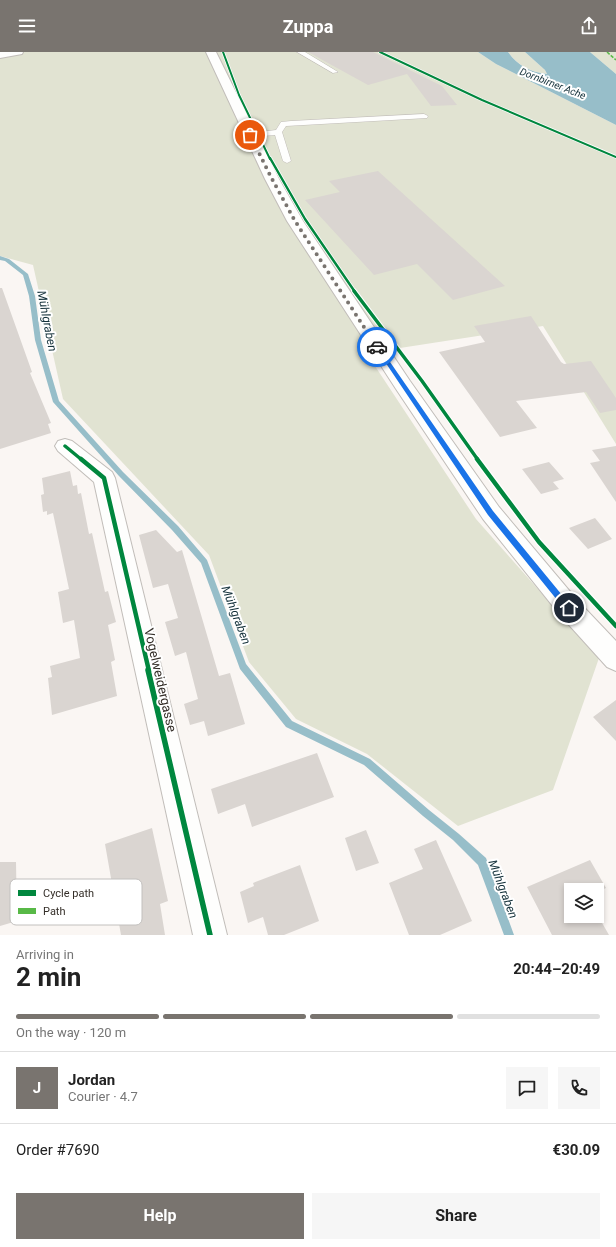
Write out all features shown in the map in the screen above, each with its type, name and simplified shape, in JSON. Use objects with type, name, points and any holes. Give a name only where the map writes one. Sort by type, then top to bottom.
[{"type":"main road","points":[[0,55],[18,52]]},
{"type":"main road","points":[[211,52],[250,135],[295,221],[399,379],[487,507],[569,608],[616,659]]},
{"type":"main road","name":"Vogelweidergasse","points":[[65,446],[104,478],[210,935]]},
{"type":"lane","points":[[300,52],[335,72]]},
{"type":"lane","points":[[250,135],[278,132],[284,124],[291,123],[424,116]]},
{"type":"lane","points":[[278,132],[287,161]]},
{"type":"green space","points":[[14,52],[478,52],[496,64],[616,125],[616,444],[543,326],[400,348],[373,363],[476,519],[599,658],[553,790],[458,826],[367,754],[296,719],[249,662],[209,555],[63,399],[33,265],[0,256],[0,54]]},
{"type":"green space","points":[[508,52],[525,52],[545,70],[547,74],[525,68]]},
{"type":"green space","points":[[590,52],[616,52],[616,74]]},
{"type":"water","name":"Dornbirner Ache","points":[[478,52],[508,52],[520,65],[525,68],[535,72],[547,74],[545,70],[525,52],[590,52],[616,74],[616,125],[496,64]]},
{"type":"building","points":[[308,52],[373,52],[442,86],[457,105],[431,106],[407,74],[368,85]]},
{"type":"building","points":[[378,171],[505,286],[453,300],[417,264],[374,275],[305,200],[340,192],[329,181]]},
{"type":"building","points":[[0,288],[2,288],[32,372],[30,373],[51,423],[48,424],[51,433],[0,449]]},
{"type":"building","points":[[531,316],[561,362],[564,364],[591,361],[616,398],[616,410],[600,413],[586,392],[516,401],[537,428],[500,437],[439,352],[485,342],[474,326]]},
{"type":"building","points":[[616,446],[616,502],[590,463],[600,461],[592,450]]},
{"type":"building","points":[[549,462],[564,479],[553,482],[559,489],[541,494],[522,469]]},
{"type":"building","points":[[70,471],[73,486],[77,485],[78,494],[81,493],[89,534],[92,533],[105,592],[108,591],[116,622],[108,625],[115,660],[111,662],[117,696],[52,715],[48,678],[52,677],[50,666],[80,658],[74,620],[63,623],[58,592],[69,589],[53,513],[47,515],[47,511],[43,512],[41,495],[44,494],[42,478]]},
{"type":"building","points":[[595,518],[612,539],[588,549],[569,528]]},
{"type":"building","points":[[156,530],[177,552],[182,550],[219,676],[230,673],[245,724],[208,736],[204,721],[190,725],[184,704],[198,699],[186,652],[175,656],[165,622],[178,618],[168,584],[153,588],[139,535]]},
{"type":"building","points":[[616,700],[616,741],[593,717]]},
{"type":"building","points":[[317,753],[334,797],[252,827],[245,804],[218,814],[211,789]]},
{"type":"building","points":[[152,828],[168,901],[160,904],[165,935],[121,935],[119,925],[142,925],[142,879],[111,879],[105,844]]},
{"type":"building","points":[[366,830],[379,863],[356,871],[345,838]]},
{"type":"building","points":[[436,840],[472,921],[440,935],[409,935],[389,883],[423,869],[414,849]]},
{"type":"building","points":[[590,860],[603,883],[564,883],[564,923],[602,923],[609,935],[552,935],[527,887]]},
{"type":"building","points":[[0,862],[16,862],[16,879],[10,879],[10,923],[0,926]]},
{"type":"building","points":[[300,865],[319,921],[284,935],[268,935],[263,917],[248,923],[240,892],[254,886],[253,883]]},
{"type":"waterway","name":"Mühlgraben","points":[[0,258],[7,260],[25,274],[32,296],[38,340],[56,402],[121,474],[175,528],[204,562],[243,666],[289,724],[367,762],[456,837],[482,862],[509,935]]},
{"type":"marked path","points":[[607,52],[616,60]]},
{"type":"cycle path","points":[[223,52],[239,95],[263,146],[290,195],[320,243],[353,290],[422,381],[515,511],[560,566],[616,626]]},
{"type":"cycle path","points":[[380,52],[482,100],[616,157]]},
{"type":"cycle path","points":[[65,446],[104,478],[210,935]]},
{"type":"way so far","points":[[250,135],[295,221],[377,347]]},
{"type":"route","points":[[377,347],[491,513],[569,608]]}]
